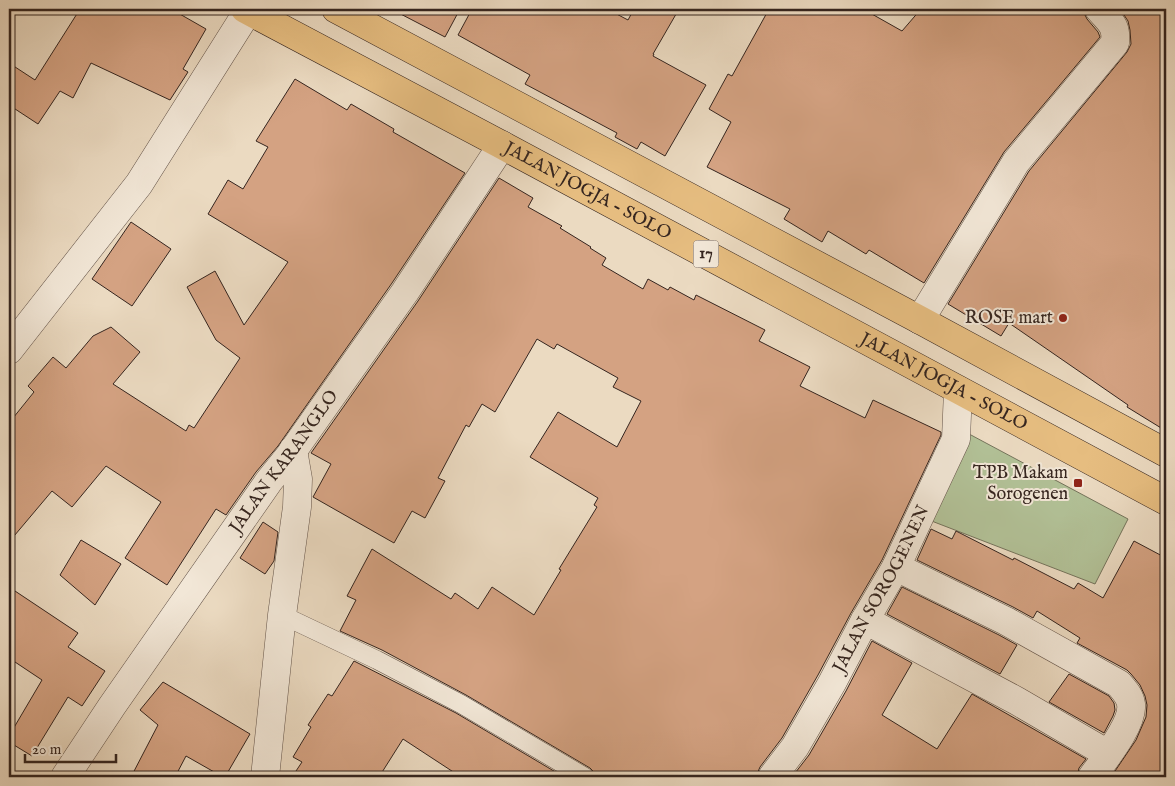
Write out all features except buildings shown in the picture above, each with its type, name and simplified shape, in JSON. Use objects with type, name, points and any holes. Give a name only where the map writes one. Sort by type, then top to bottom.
[{"type":"highway","name":"17","points":[[336,9],[920,320],[1166,454]]},
{"type":"highway","name":"JALAN JOGJA - SOLO","points":[[247,10],[1166,501]]},
{"type":"street","points":[[920,320],[1016,162],[1115,43],[1116,32],[1113,25],[1099,9]]},
{"type":"street","points":[[9,350],[139,184],[247,10]]},
{"type":"street","name":"JALAN KARANGLO","points":[[65,777],[112,706],[405,292],[502,145]]},
{"type":"street","name":"JALAN SOROGENEN","points":[[772,777],[795,747],[896,567],[956,439],[958,390]]},
{"type":"street","points":[[265,777],[282,615],[298,507],[298,479],[291,453]]},
{"type":"street","points":[[896,567],[1006,621],[1119,684],[1127,693],[1131,703],[1131,712],[1127,725],[1092,777]]},
{"type":"street","points":[[865,620],[1017,701],[1108,754]]},
{"type":"lane","points":[[282,615],[377,660],[452,700],[585,777]]},
{"type":"green space","points":[[956,427],[1128,519],[1095,584],[916,515]]},
{"type":"place","name":"ROSE mart","points":[[1063,318]]},
{"type":"place","name":"TPB Makam Sorogenen","points":[[1078,483]]}]
